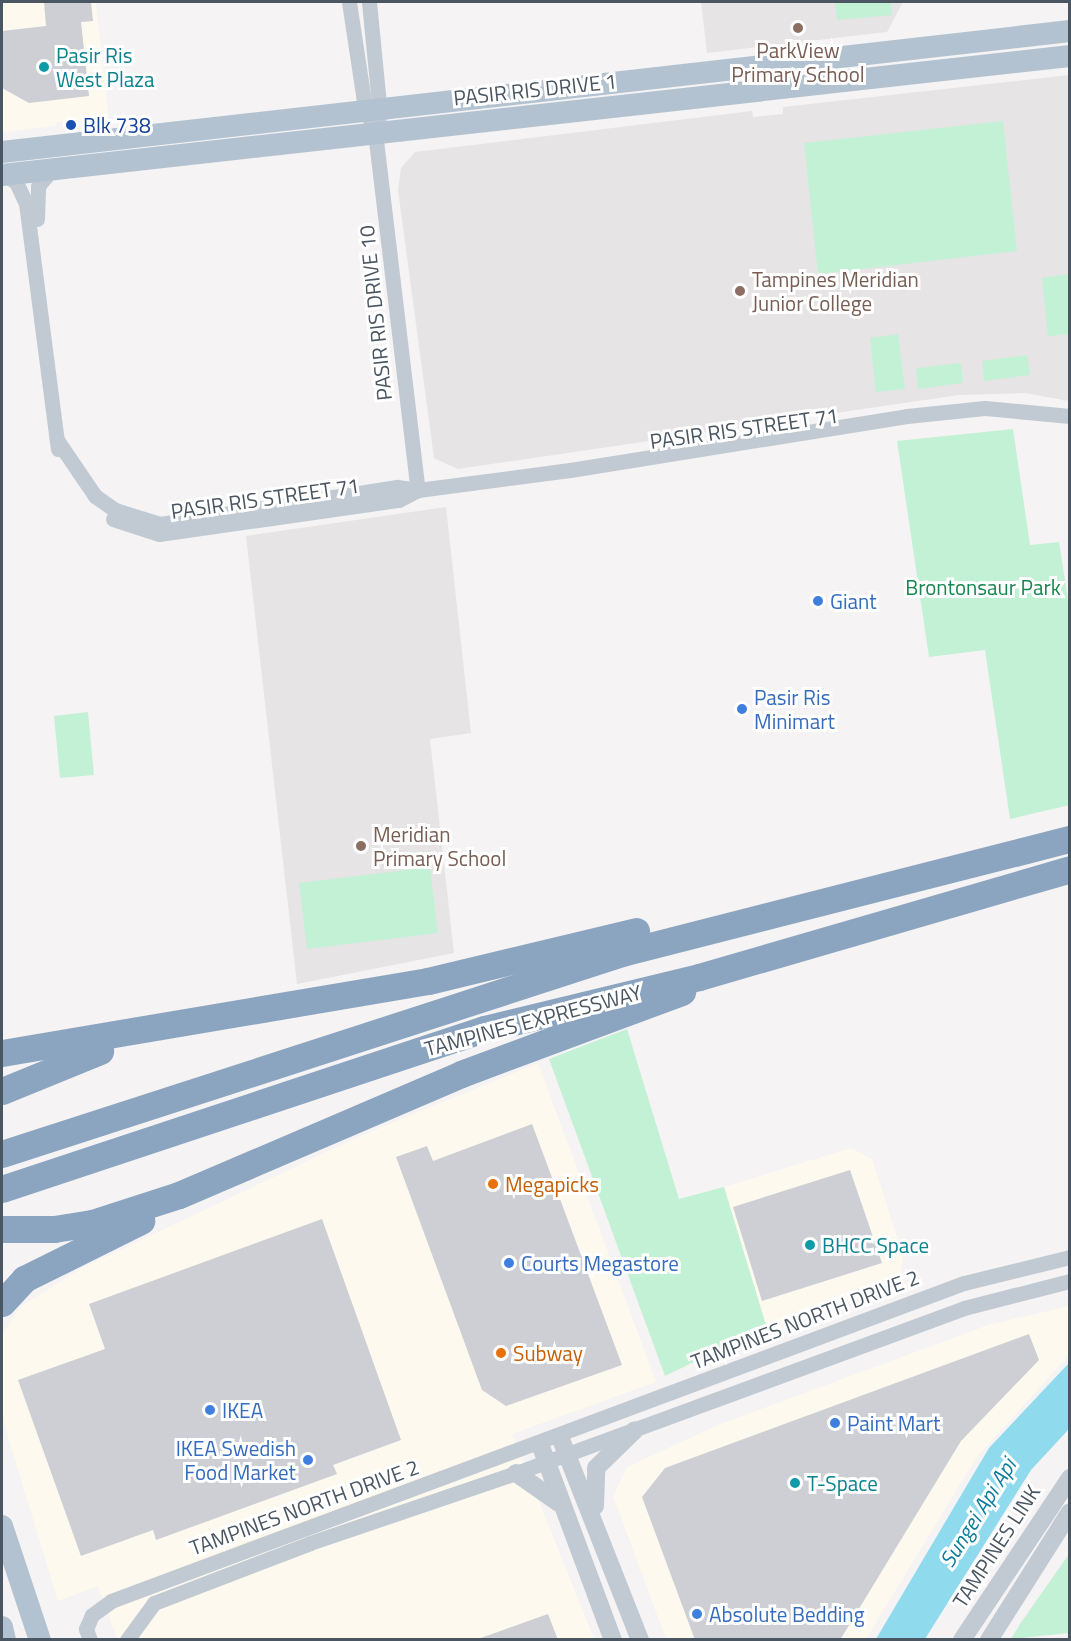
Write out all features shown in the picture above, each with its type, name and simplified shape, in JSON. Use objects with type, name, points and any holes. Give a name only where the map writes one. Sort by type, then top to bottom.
[{"type":"highway","name":"TAMPINES EXPRESSWAY","points":[[2,1154],[543,977],[1070,839]]},
{"type":"highway","name":"TAMPINES EXPRESSWAY","points":[[2,1189],[484,1029],[699,977],[1013,884],[1070,871]]},
{"type":"highway","points":[[2,1053],[217,1020],[428,981],[717,912],[937,872]]},
{"type":"highway","points":[[2,1229],[92,1223],[179,1195],[461,1074],[676,995],[699,977]]},
{"type":"highway","points":[[2,1090],[58,1064],[217,1020]]},
{"type":"highway","points":[[2,1303],[24,1279],[140,1222],[179,1195]]},
{"type":"main road","name":"PASIR RIS DRIVE 1","points":[[2,152],[374,106],[1070,31]]},
{"type":"main road","name":"PASIR RIS DRIVE 1","points":[[3,175],[1070,56]]},
{"type":"main road","points":[[2,1526],[40,1640]]},
{"type":"main road","points":[[2,1627],[5,1640]]},
{"type":"street","name":"PASIR RIS DRIVE 10","points":[[349,2],[374,106]]},
{"type":"street","name":"PASIR RIS DRIVE 10","points":[[369,2],[375,132],[418,490]]},
{"type":"street","name":"PASIR RIS STREET 71","points":[[54,168],[36,195],[44,317],[58,457],[88,503],[111,519],[159,534],[399,500],[418,490],[570,470],[986,408],[1070,416]]},
{"type":"street","name":"PASIR RIS STREET 71","points":[[3,175],[24,195],[44,317]]},
{"type":"street","name":"TAMPINES NORTH DRIVE 2","points":[[90,1640],[86,1629],[92,1615],[111,1600],[560,1437],[953,1287],[1070,1257]]},
{"type":"street","name":"TAMPINES NORTH DRIVE 2","points":[[128,1640],[146,1610],[165,1598],[567,1455],[964,1308],[1070,1281]]},
{"type":"street","points":[[599,1530],[592,1488],[596,1468],[635,1430]]},
{"type":"street","points":[[560,1437],[599,1530],[640,1640]]},
{"type":"street","points":[[540,1444],[613,1640]]},
{"type":"street","points":[[516,1473],[538,1484],[562,1507]]},
{"type":"street","name":"TAMPINES LINK","points":[[962,1640],[1046,1508],[1070,1478]]},
{"type":"street","points":[[1046,1508],[1070,1489]]},
{"type":"street","name":"TAMPINES LINK","points":[[989,1640],[1070,1512]]},
{"type":"shaded area","points":[[2,2],[96,2],[109,120],[56,122],[56,126],[2,132]]},
{"type":"shaded area","name":"ParkView Primary School","points":[[701,2],[903,2],[887,32],[707,53]]},
{"type":"shaded area","name":"Tampines Meridian Junior College","points":[[1069,75],[1069,401],[1025,393],[959,395],[815,416],[814,410],[784,414],[785,421],[458,469],[434,458],[398,190],[401,168],[415,152],[752,111],[753,117],[783,114],[783,107]]},
{"type":"shaded area","name":"Meridian Primary School","points":[[446,507],[471,733],[430,739],[454,953],[297,984],[246,536]]},
{"type":"shaded area","points":[[538,1063],[656,1382],[512,1434],[594,1639],[117,1639],[98,1586],[58,1601],[2,1417],[2,1335],[20,1307],[82,1268],[360,1136]]},
{"type":"shaded area","points":[[851,1148],[872,1159],[903,1256],[901,1271],[893,1283],[769,1335],[724,1187]]},
{"type":"shaded area","name":"T-Space","points":[[1069,1306],[1069,1355],[976,1458],[866,1639],[666,1639],[613,1496],[627,1467],[718,1425],[988,1325]]},
{"type":"green space","points":[[835,2],[891,2],[892,15],[837,20]]},
{"type":"green space","points":[[1003,121],[1017,251],[818,274],[804,143]]},
{"type":"green space","points":[[1069,274],[1069,334],[1048,336],[1042,278]]},
{"type":"green space","points":[[898,334],[905,389],[876,392],[870,338]]},
{"type":"green space","points":[[1027,355],[1030,375],[984,381],[982,361]]},
{"type":"green space","points":[[961,363],[963,383],[918,389],[916,368]]},
{"type":"green space","name":"Brontonsaur Park","points":[[1013,429],[1030,545],[1059,542],[1070,612],[1070,805],[1010,819],[985,650],[929,657],[897,441]]},
{"type":"green space","points":[[88,712],[94,775],[60,778],[54,716]]},
{"type":"green space","points":[[430,867],[438,933],[307,949],[299,883]]},
{"type":"green space","points":[[627,1029],[679,1199],[724,1187],[769,1335],[731,1344],[665,1376],[549,1059]]},
{"type":"green space","points":[[1069,1554],[1069,1633],[1011,1639],[1020,1624]]},
{"type":"water","name":"Sungei Api Api","points":[[1069,1363],[1069,1429],[1031,1470],[925,1639],[876,1639],[989,1448]]},
{"type":"building","name":"Pasir Ris West Plaza","points":[[44,2],[91,2],[93,21],[81,22],[89,96],[29,103],[2,88],[2,31],[46,26]]},
{"type":"building","name":"Courts Megastore","points":[[532,1124],[622,1365],[506,1406],[482,1390],[396,1157],[427,1146],[433,1161]]},
{"type":"building","name":"BHCC Space","points":[[850,1170],[882,1263],[762,1301],[733,1207]]},
{"type":"building","name":"IKEA","points":[[322,1219],[401,1440],[333,1465],[337,1474],[156,1540],[153,1530],[81,1556],[18,1380],[105,1349],[89,1304]]},
{"type":"building","name":"T-Space","points":[[1029,1334],[1039,1360],[961,1441],[840,1640],[695,1640],[642,1497],[665,1468]]},
{"type":"building","points":[[548,1614],[558,1640],[481,1640],[481,1638]]},
{"type":"place","name":"ParkView Primary School","points":[[798,28]]},
{"type":"place","name":"Pasir Ris West Plaza","points":[[44,67]]},
{"type":"place","name":"Blk 738","points":[[71,125]]},
{"type":"place","name":"Tampines Meridian Junior College","points":[[740,291]]},
{"type":"place","name":"Giant","points":[[818,601]]},
{"type":"place","name":"Pasir Ris Minimart","points":[[742,709]]},
{"type":"place","name":"Meridian Primary School","points":[[361,846]]},
{"type":"place","name":"Megapicks","points":[[493,1184]]},
{"type":"place","name":"BHCC Space","points":[[810,1245]]},
{"type":"place","name":"Courts Megastore","points":[[509,1263]]},
{"type":"place","name":"Subway","points":[[501,1353]]},
{"type":"place","name":"IKEA","points":[[210,1410]]},
{"type":"place","name":"Paint Mart","points":[[835,1423]]},
{"type":"place","name":"IKEA Swedish Food Market","points":[[308,1460]]},
{"type":"place","name":"T-Space","points":[[795,1483]]},
{"type":"place","name":"Absolute Bedding","points":[[697,1614]]}]
